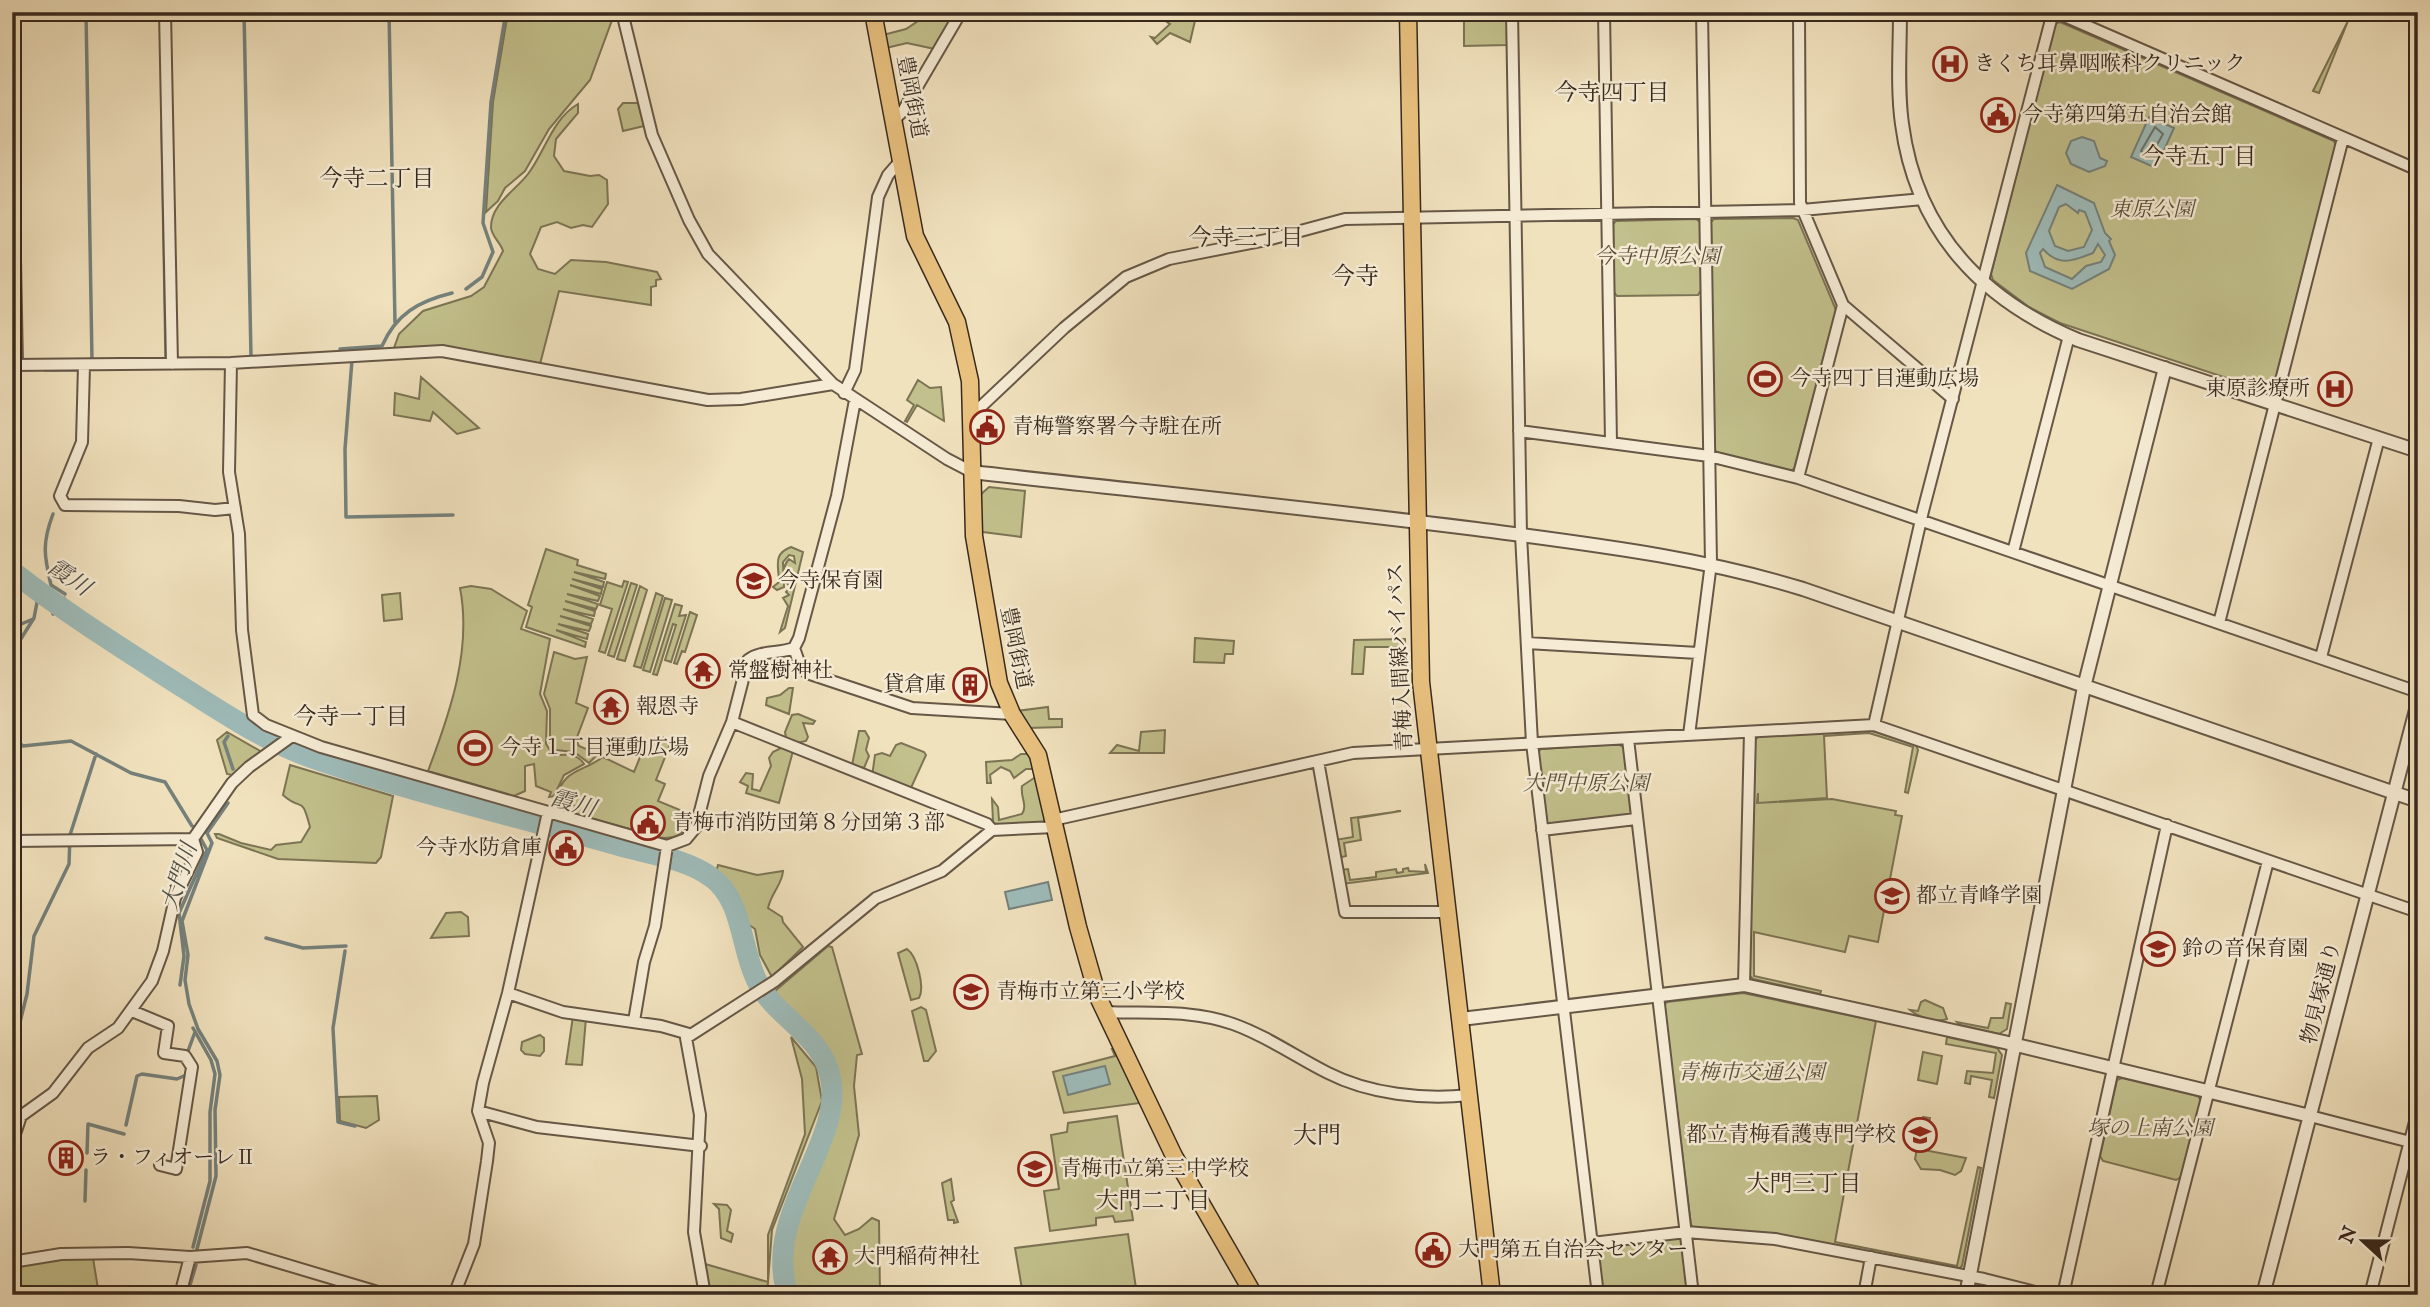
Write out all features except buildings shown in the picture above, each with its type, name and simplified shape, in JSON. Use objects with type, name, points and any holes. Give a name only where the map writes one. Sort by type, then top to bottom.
[{"type":"main road","name":"豊岡街道","points":[[873,12],[915,236],[949,302],[960,333],[970,381],[974,536],[999,683],[1012,714],[1038,755],[1090,976],[1174,1156],[1254,1295]]},
{"type":"main road","name":"青梅入間線バイパス","points":[[1408,12],[1415,522],[1421,682],[1492,1295]]},
{"type":"street","points":[[165,12],[172,364]]},
{"type":"street","points":[[622,12],[652,135],[701,243],[716,264],[844,393],[972,472],[1521,535],[1710,563],[1803,589],[2418,802]]},
{"type":"street","points":[[894,120],[903,111],[961,12]]},
{"type":"street","points":[[1512,12],[1521,535],[1532,743],[1598,1295]]},
{"type":"street","points":[[1604,12],[1611,442]]},
{"type":"street","points":[[1689,735],[1710,563],[1702,12]]},
{"type":"street","points":[[1799,12],[1802,210],[1843,305],[1953,399]]},
{"type":"street","points":[[1900,12],[1902,124],[1923,199],[1951,247],[1983,283],[2029,317],[2069,336],[2418,451]]},
{"type":"street","points":[[1874,725],[1921,520],[2054,12],[2418,170]]},
{"type":"street","points":[[12,102],[15,365],[231,363],[442,351],[708,400],[741,399],[833,384]]},
{"type":"street","points":[[2219,623],[2343,138]]},
{"type":"street","points":[[844,393],[855,370],[878,197],[888,175],[901,160]]},
{"type":"street","points":[[971,416],[1064,328],[1126,277],[1169,259],[1270,239],[1345,219],[1802,210],[1923,199]]},
{"type":"street","points":[[1798,478],[1843,305]]},
{"type":"street","points":[[2013,552],[2069,336]]},
{"type":"street","points":[[231,363],[229,472],[235,508],[250,708],[257,719],[290,738],[667,849],[686,839],[696,827],[709,776],[732,722],[748,660],[753,656],[794,648]]},
{"type":"street","points":[[84,365],[82,442],[60,496],[65,505],[235,508]]},
{"type":"street","points":[[1966,1295],[2084,687],[2165,368]]},
{"type":"street","points":[[855,400],[837,496],[814,575],[802,630],[794,648],[800,665],[807,673],[905,706],[1012,714]]},
{"type":"street","points":[[1519,430],[1709,456],[1798,478],[2418,692]]},
{"type":"street","points":[[2321,657],[2379,439]]},
{"type":"street","points":[[1527,643],[1698,653]]},
{"type":"street","name":"物見塚通り","points":[[2263,1295],[2418,702]]},
{"type":"street","points":[[732,722],[987,824],[992,830]]},
{"type":"street","points":[[705,1295],[694,1232],[701,1146],[698,1102],[685,1043],[690,1034],[775,981],[876,898],[942,871],[992,830],[1054,823],[1353,753],[1874,725],[2418,912]]},
{"type":"street","points":[[1744,985],[1750,732]]},
{"type":"street","points":[[12,1143],[21,1116],[52,1093],[88,1048],[118,1028],[132,1011],[156,973],[175,898],[197,852],[196,834],[232,783],[248,767],[290,738]]},
{"type":"street","points":[[1628,739],[1693,1295]]},
{"type":"street","points":[[1318,761],[1345,912],[1447,912]]},
{"type":"street","points":[[454,1295],[474,1244],[487,1161],[489,1143],[478,1111],[548,815]]},
{"type":"street","points":[[1542,830],[1636,819]]},
{"type":"street","points":[[2063,1295],[2167,825]]},
{"type":"street","points":[[12,841],[69,842],[196,834]]},
{"type":"street","points":[[634,1021],[644,962],[655,926],[667,849]]},
{"type":"street","points":[[2156,1295],[2269,861]]},
{"type":"street","points":[[1461,1020],[1744,985],[2014,1044],[2414,1143]]},
{"type":"street","points":[[508,993],[563,1012],[634,1021],[690,1034]]},
{"type":"street","points":[[132,1011],[168,1026],[164,1052],[185,1056],[192,1067],[176,1169],[160,1165]]},
{"type":"street","points":[[1105,1012],[1164,1012],[1223,1021],[1259,1035],[1344,1080],[1429,1099],[1469,1095]]},
{"type":"street","points":[[2370,1295],[2414,1143],[2418,1110]]},
{"type":"street","points":[[478,1111],[537,1127],[701,1146]]},
{"type":"street","points":[[1592,1244],[1686,1232],[1775,1239],[1970,1276],[2047,1295]]},
{"type":"street","points":[[12,1262],[47,1255],[96,1253],[190,1257],[229,1253],[261,1256],[329,1280],[388,1295]]},
{"type":"street","points":[[180,1295],[190,1257]]},
{"type":"street","points":[[1864,1295],[1871,1257]]},
{"type":"green space","points":[[508,12],[615,12],[590,80],[549,129],[525,171],[505,188],[498,201],[486,212],[493,102]]},
{"type":"green space","points":[[916,12],[957,12],[935,49],[907,43],[886,48],[883,35],[906,29],[918,21]]},
{"type":"green space","points":[[1161,12],[1197,12],[1190,42],[1170,33],[1157,44],[1151,37],[1155,38],[1170,24],[1159,17]]},
{"type":"green space","points":[[1464,12],[1507,12],[1507,45],[1464,46]]},
{"type":"green space","points":[[2348,21],[2319,93],[2313,91]]},
{"type":"green space","name":"東原公園","points":[[2060,22],[2334,141],[2336,145],[2273,390],[2269,392],[2060,323],[2029,307],[1993,280],[1991,274],[2055,24]]},
{"type":"green space","points":[[623,103],[638,103],[644,126],[623,131],[618,109]]},
{"type":"green space","points":[[578,104],[578,113],[556,139],[554,156],[564,171],[599,175],[607,180],[608,204],[592,227],[583,225],[571,228],[557,222],[541,227],[530,254],[538,269],[555,274],[571,260],[606,262],[657,272],[661,279],[656,280],[656,286],[651,287],[651,305],[559,291],[540,364],[442,347],[394,348],[399,334],[423,311],[471,296],[484,287],[503,251],[491,230],[495,211],[528,174],[555,127],[569,110]]},
{"type":"green space","name":"今寺中原公園","points":[[1696,219],[1700,222],[1701,290],[1698,295],[1617,296],[1614,292],[1613,224],[1616,221]]},
{"type":"green space","name":"今寺四丁目運動広場","points":[[1714,219],[1798,220],[1836,310],[1794,469],[1790,471],[1717,453],[1714,448],[1711,222]]},
{"type":"green space","points":[[421,377],[479,428],[457,434],[433,412],[430,421],[394,415],[395,393],[419,399]]},
{"type":"green space","points":[[918,380],[930,388],[941,387],[944,421],[917,405],[907,422],[905,421],[914,405],[907,400]]},
{"type":"green space","points":[[989,487],[1025,491],[1021,537],[983,532],[980,528],[978,497]]},
{"type":"green space","points":[[791,547],[803,552],[785,628],[780,632],[788,606],[783,598],[789,595],[786,592],[790,587],[787,583],[791,582],[785,566],[789,559],[795,563],[794,556],[789,555],[783,562],[784,587],[777,590],[773,587],[779,582],[779,557]]},
{"type":"green space","points":[[546,549],[578,560],[577,565],[606,574],[605,579],[574,572],[604,582],[603,587],[572,579],[602,589],[601,594],[570,585],[600,596],[598,601],[567,594],[598,604],[596,609],[565,601],[595,611],[594,616],[563,609],[593,619],[591,624],[560,616],[591,626],[589,631],[558,624],[588,634],[587,639],[556,630],[586,642],[585,647],[526,627],[532,607],[528,605]]},
{"type":"green space","points":[[624,581],[628,582],[605,653],[599,651],[612,609],[600,605],[607,582],[622,587]]},
{"type":"green space","points":[[631,583],[637,585],[614,657],[608,655]]},
{"type":"green space","points":[[471,586],[491,589],[527,611],[521,629],[550,639],[540,694],[547,711],[546,744],[554,756],[574,756],[584,764],[564,775],[554,796],[549,797],[551,792],[536,786],[534,764],[525,766],[525,791],[514,796],[428,771],[457,681],[463,635],[460,588]]},
{"type":"green space","points":[[640,586],[647,590],[625,661],[617,659]]},
{"type":"green space","points":[[400,593],[402,619],[384,621],[382,595]]},
{"type":"green space","points":[[656,593],[663,596],[641,668],[634,666]]},
{"type":"green space","points":[[665,598],[672,600],[650,672],[643,670]]},
{"type":"green space","points":[[675,604],[682,606],[679,616],[686,615],[671,662],[665,660],[676,625],[673,624],[657,675],[653,674]]},
{"type":"green space","points":[[690,612],[697,615],[685,652],[682,651],[677,664],[674,663]]},
{"type":"green space","points":[[1195,638],[1234,641],[1233,654],[1225,654],[1224,663],[1194,662]]},
{"type":"green space","points":[[1405,639],[1405,647],[1365,647],[1363,674],[1352,674],[1354,640]]},
{"type":"green space","points":[[554,652],[575,659],[587,657],[576,703],[588,708],[576,740],[579,746],[598,754],[589,763],[574,752],[556,750],[550,743],[550,709],[544,694]]},
{"type":"green space","points":[[793,688],[789,714],[766,705],[767,698],[780,695]]},
{"type":"green space","points":[[1048,707],[1049,719],[1062,719],[1062,727],[1028,728],[1017,711]]},
{"type":"green space","points":[[798,714],[815,721],[813,724],[803,723],[808,737],[806,741],[797,743],[786,738],[785,732],[792,715]]},
{"type":"green space","points":[[1165,730],[1164,753],[1110,753],[1117,745],[1139,751],[1141,732]]},
{"type":"green space","points":[[1869,730],[1916,745],[1918,750],[1908,793],[1905,792],[1913,747],[1869,733],[1824,736],[1827,798],[1761,803],[1832,799],[1896,811],[1895,815],[1902,816],[1878,942],[1849,936],[1845,952],[1754,932],[1754,976],[1821,991],[1820,994],[1753,979],[1749,975],[1755,740],[1759,736]]},
{"type":"green space","points":[[859,731],[865,731],[869,738],[866,750],[869,756],[864,768],[852,765]]},
{"type":"green space","points":[[227,732],[262,752],[232,775],[227,774],[217,740]]},
{"type":"green space","points":[[665,737],[671,742],[656,780],[665,784],[658,801],[692,815],[687,828],[678,835],[667,838],[653,836],[659,813],[643,810],[637,831],[573,813],[574,806],[555,800],[563,782],[569,776],[603,757],[634,772],[645,745]]},
{"type":"green space","points":[[901,743],[926,755],[910,790],[872,776],[875,755],[882,753],[890,756],[896,745]]},
{"type":"green space","name":"大門中原公園","points":[[1619,744],[1624,748],[1631,813],[1628,817],[1550,826],[1546,823],[1538,752],[1541,749]]},
{"type":"green space","points":[[783,747],[793,751],[779,803],[746,793],[748,786],[740,782],[746,773],[753,774],[752,789],[760,791],[771,766],[769,758],[773,752]]},
{"type":"green space","points":[[1021,754],[1028,754],[1035,765],[1032,769],[1026,769],[1014,778],[1010,771],[1001,767],[990,775],[991,783],[987,783],[986,762],[1012,760]]},
{"type":"green space","points":[[290,765],[393,796],[381,857],[376,863],[278,859],[217,838],[215,834],[271,850],[276,845],[301,842],[310,827],[305,810],[283,795]]},
{"type":"green space","points":[[1034,778],[1039,780],[1045,823],[997,825],[993,822],[992,799],[998,807],[999,820],[1022,814],[1022,786]]},
{"type":"green space","points":[[1401,811],[1358,818],[1361,840],[1344,843],[1346,856],[1338,858],[1335,840],[1353,837],[1351,818]]},
{"type":"green space","points":[[1425,864],[1428,873],[1342,884],[1340,870],[1348,869],[1350,880],[1376,877],[1376,872],[1396,869],[1397,873],[1408,868],[1409,871],[1426,872]]},
{"type":"green space","points":[[718,865],[757,875],[783,871],[768,908],[782,917],[803,947],[772,977],[760,955],[755,929],[745,922],[742,907],[716,872]]},
{"type":"green space","points":[[461,912],[468,917],[469,936],[431,938],[446,913]]},
{"type":"green space","points":[[828,946],[832,947],[862,1054],[857,1055],[854,1086],[859,1135],[834,1219],[845,1235],[859,1229],[872,1218],[879,1221],[880,1295],[797,1295],[790,1266],[793,1237],[801,1209],[834,1125],[838,1096],[834,1067],[823,1045],[781,1001],[775,991]]},
{"type":"green space","points":[[907,949],[917,965],[921,987],[919,998],[911,1000],[898,953]]},
{"type":"green space","name":"青梅市交通公園","points":[[1743,993],[1876,1021],[1835,1242],[1957,1266],[1978,1167],[1981,1168],[1962,1266],[1958,1269],[1776,1234],[1694,1228],[1691,1225],[1664,1005],[1667,1002]]},
{"type":"green space","points":[[1925,1000],[1943,1008],[1947,1019],[1927,1019],[1910,1010],[1918,1011],[1921,1002]]},
{"type":"green space","points":[[2006,1003],[2011,1004],[2007,1029],[1999,1034],[1957,1022],[1988,1028],[1991,1018],[2003,1018]]},
{"type":"green space","points":[[921,1007],[926,1010],[936,1051],[928,1061],[924,1061],[912,1011]]},
{"type":"green space","points":[[573,1016],[586,1018],[582,1065],[566,1064]]},
{"type":"green space","points":[[540,1035],[544,1038],[544,1051],[540,1056],[525,1054],[521,1050],[522,1042]]},
{"type":"green space","points":[[791,1037],[816,1067],[822,1101],[772,1230],[768,1282],[768,1235],[805,1134],[802,1079]]},
{"type":"green space","points":[[1947,1037],[1997,1048],[2002,1055],[1994,1098],[1989,1097],[1992,1080],[1971,1076],[1970,1084],[1965,1083],[1967,1071],[1993,1073],[1996,1053],[1946,1044]]},
{"type":"green space","points":[[1112,1049],[1140,1103],[1064,1113],[1053,1072],[1115,1056]]},
{"type":"green space","points":[[1923,1052],[1942,1056],[1937,1084],[1918,1080]]},
{"type":"green space","name":"塚の上南公園","points":[[2122,1078],[2198,1096],[2201,1101],[2181,1177],[2176,1180],[2103,1161],[2100,1156],[2117,1080]]},
{"type":"green space","points":[[377,1096],[379,1120],[366,1128],[340,1121],[339,1097]]},
{"type":"green space","points":[[1117,1116],[1133,1220],[1115,1222],[1113,1216],[1096,1218],[1096,1225],[1050,1231],[1044,1191],[1059,1189],[1051,1135],[1067,1132],[1068,1123]]},
{"type":"green space","points":[[1923,1117],[1930,1118],[1924,1150],[1966,1158],[1961,1171],[1955,1175],[1940,1170],[1921,1169],[1915,1159]]},
{"type":"green space","points":[[951,1179],[954,1200],[951,1202],[958,1222],[954,1223],[954,1220],[948,1220],[942,1183]]},
{"type":"green space","points":[[714,1204],[727,1205],[731,1210],[727,1231],[733,1234],[731,1242],[721,1238],[719,1209]]},
{"type":"green space","points":[[1128,1234],[1137,1295],[1023,1295],[1015,1248]]},
{"type":"green space","points":[[1678,1238],[1681,1240],[1688,1295],[1603,1295],[1598,1251],[1601,1247]]},
{"type":"green space","points":[[93,1258],[99,1295],[12,1295],[12,1265],[48,1259]]},
{"type":"green space","points":[[705,1264],[768,1282],[767,1295],[710,1295]]},
{"type":"water","points":[[2149,117],[2174,128],[2156,168],[2131,157]]},
{"type":"water","points":[[2082,137],[2094,141],[2100,158],[2107,161],[2105,166],[2089,172],[2071,164],[2066,153],[2071,141]]},
{"type":"water","points":[[2057,185],[2094,203],[2105,233],[2111,239],[2109,241],[2115,255],[2109,269],[2072,289],[2030,271],[2026,253]],"holes":[[[2066,204],[2078,213],[2079,210],[2085,212],[2092,230],[2084,247],[2068,251],[2055,246],[2049,231],[2059,207]],[[2098,244],[2105,255],[2101,262],[2086,266],[2072,279],[2045,267],[2040,253],[2043,249],[2060,260],[2078,259],[2093,253]]]},
{"type":"water","points":[[1048,882],[1052,900],[1009,909],[1005,892]]},
{"type":"water","points":[[1105,1066],[1110,1084],[1068,1095],[1063,1076]]},
{"type":"waterway","points":[[86,12],[92,360]]},
{"type":"waterway","points":[[244,12],[251,356]]},
{"type":"waterway","points":[[389,12],[395,323]]},
{"type":"waterway","points":[[466,289],[482,277],[493,252],[483,223],[491,102],[506,12]]},
{"type":"waterway","points":[[162,124],[166,356]]},
{"type":"waterway","points":[[340,349],[382,346],[394,325],[410,310],[429,300],[452,293]]},
{"type":"waterway","points":[[352,360],[345,449],[346,517],[453,515]]},
{"type":"waterway","points":[[45,370],[79,370]]},
{"type":"waterway","points":[[53,514],[45,550],[47,566],[51,585],[65,594]]},
{"type":"waterway","name":"霞川","points":[[12,571],[143,662],[235,720],[300,754],[392,783],[678,861],[701,871],[722,887],[736,912],[758,983],[775,1005],[815,1045],[828,1069],[832,1095],[828,1121],[786,1234],[783,1264],[788,1295]]},
{"type":"waterway","name":"大門川","points":[[12,653],[34,618],[39,592]]},
{"type":"waterway","name":"霞川","points":[[53,614],[64,598]]},
{"type":"waterway","points":[[12,628],[33,619]]},
{"type":"waterway","name":"霞川","points":[[236,730],[242,725]]},
{"type":"waterway","name":"大門川","points":[[12,728],[13,737],[23,746],[71,741],[131,773],[165,782],[192,826],[207,833],[212,843],[182,921],[188,955],[185,980],[189,1004],[198,1029],[217,1061],[220,1075],[215,1110],[216,1176],[197,1249]]},
{"type":"waterway","points":[[228,736],[224,742],[233,769]]},
{"type":"waterway","points":[[12,1030],[20,1022],[27,994],[34,936],[69,864],[70,835],[96,754]]},
{"type":"waterway","points":[[207,833],[228,803]]},
{"type":"waterway","points":[[180,985],[184,956],[179,913],[207,850],[201,839]]},
{"type":"waterway","points":[[266,938],[303,948],[346,946]]},
{"type":"waterway","points":[[345,951],[333,1028],[338,1122],[355,1126]]},
{"type":"waterway","points":[[193,1028],[211,1060],[215,1074],[210,1112],[210,1181],[193,1247]]},
{"type":"waterway","points":[[188,1051],[195,1032]]},
{"type":"waterway","points":[[126,1125],[137,1076],[142,1074],[177,1079],[186,1075]]},
{"type":"waterway","points":[[87,1153],[88,1124],[124,1134]]},
{"type":"waterway","points":[[85,1201],[86,1170]]},
{"type":"waterway","name":"大門川","points":[[187,1295],[196,1265]]},
{"type":"waterway","name":"霞川","points":[[781,1292],[787,1290]]},
{"type":"place","name":"きくち耳鼻咽喉科クリニック","points":[[1950,64]]},
{"type":"place","name":"今寺第四第五自治会館","points":[[1998,115]]},
{"type":"place","name":"今寺四丁目運動広場","points":[[1765,379]]},
{"type":"place","name":"東原診療所","points":[[2335,389]]},
{"type":"place","name":"青梅警察署今寺駐在所","points":[[987,427]]},
{"type":"place","name":"今寺保育園","points":[[754,581]]},
{"type":"place","name":"常盤樹神社","points":[[703,671]]},
{"type":"place","name":"貸倉庫","points":[[970,685]]},
{"type":"place","name":"報恩寺","points":[[611,707]]},
{"type":"place","name":"今寺１丁目運動広場","points":[[475,748]]},
{"type":"place","name":"青梅市消防団第８分団第３部","points":[[648,823]]},
{"type":"place","name":"今寺水防倉庫","points":[[566,848]]},
{"type":"place","name":"都立青峰学園","points":[[1892,896]]},
{"type":"place","name":"鈴の音保育園","points":[[2158,949]]},
{"type":"place","name":"青梅市立第三小学校","points":[[971,992]]},
{"type":"place","name":"都立青梅看護専門学校","points":[[1920,1135]]},
{"type":"place","name":"ラ・フィオーレⅡ","points":[[66,1158]]},
{"type":"place","name":"青梅市立第三中学校","points":[[1035,1169]]},
{"type":"place","name":"大門第五自治会センター","points":[[1433,1250]]},
{"type":"place","name":"大門稲荷神社","points":[[830,1257]]},
{"type":"district","name":"今寺四丁目","points":[[1612,93]]},
{"type":"district","name":"今寺五丁目","points":[[2199,157]]},
{"type":"district","name":"今寺二丁目","points":[[377,179]]},
{"type":"district","name":"今寺三丁目","points":[[1246,238]]},
{"type":"district","name":"今寺","points":[[1355,277]]},
{"type":"district","name":"今寺一丁目","points":[[351,717]]},
{"type":"district","name":"大門","points":[[1317,1136]]},
{"type":"district","name":"大門三丁目","points":[[1804,1184]]},
{"type":"district","name":"大門二丁目","points":[[1153,1201]]}]
